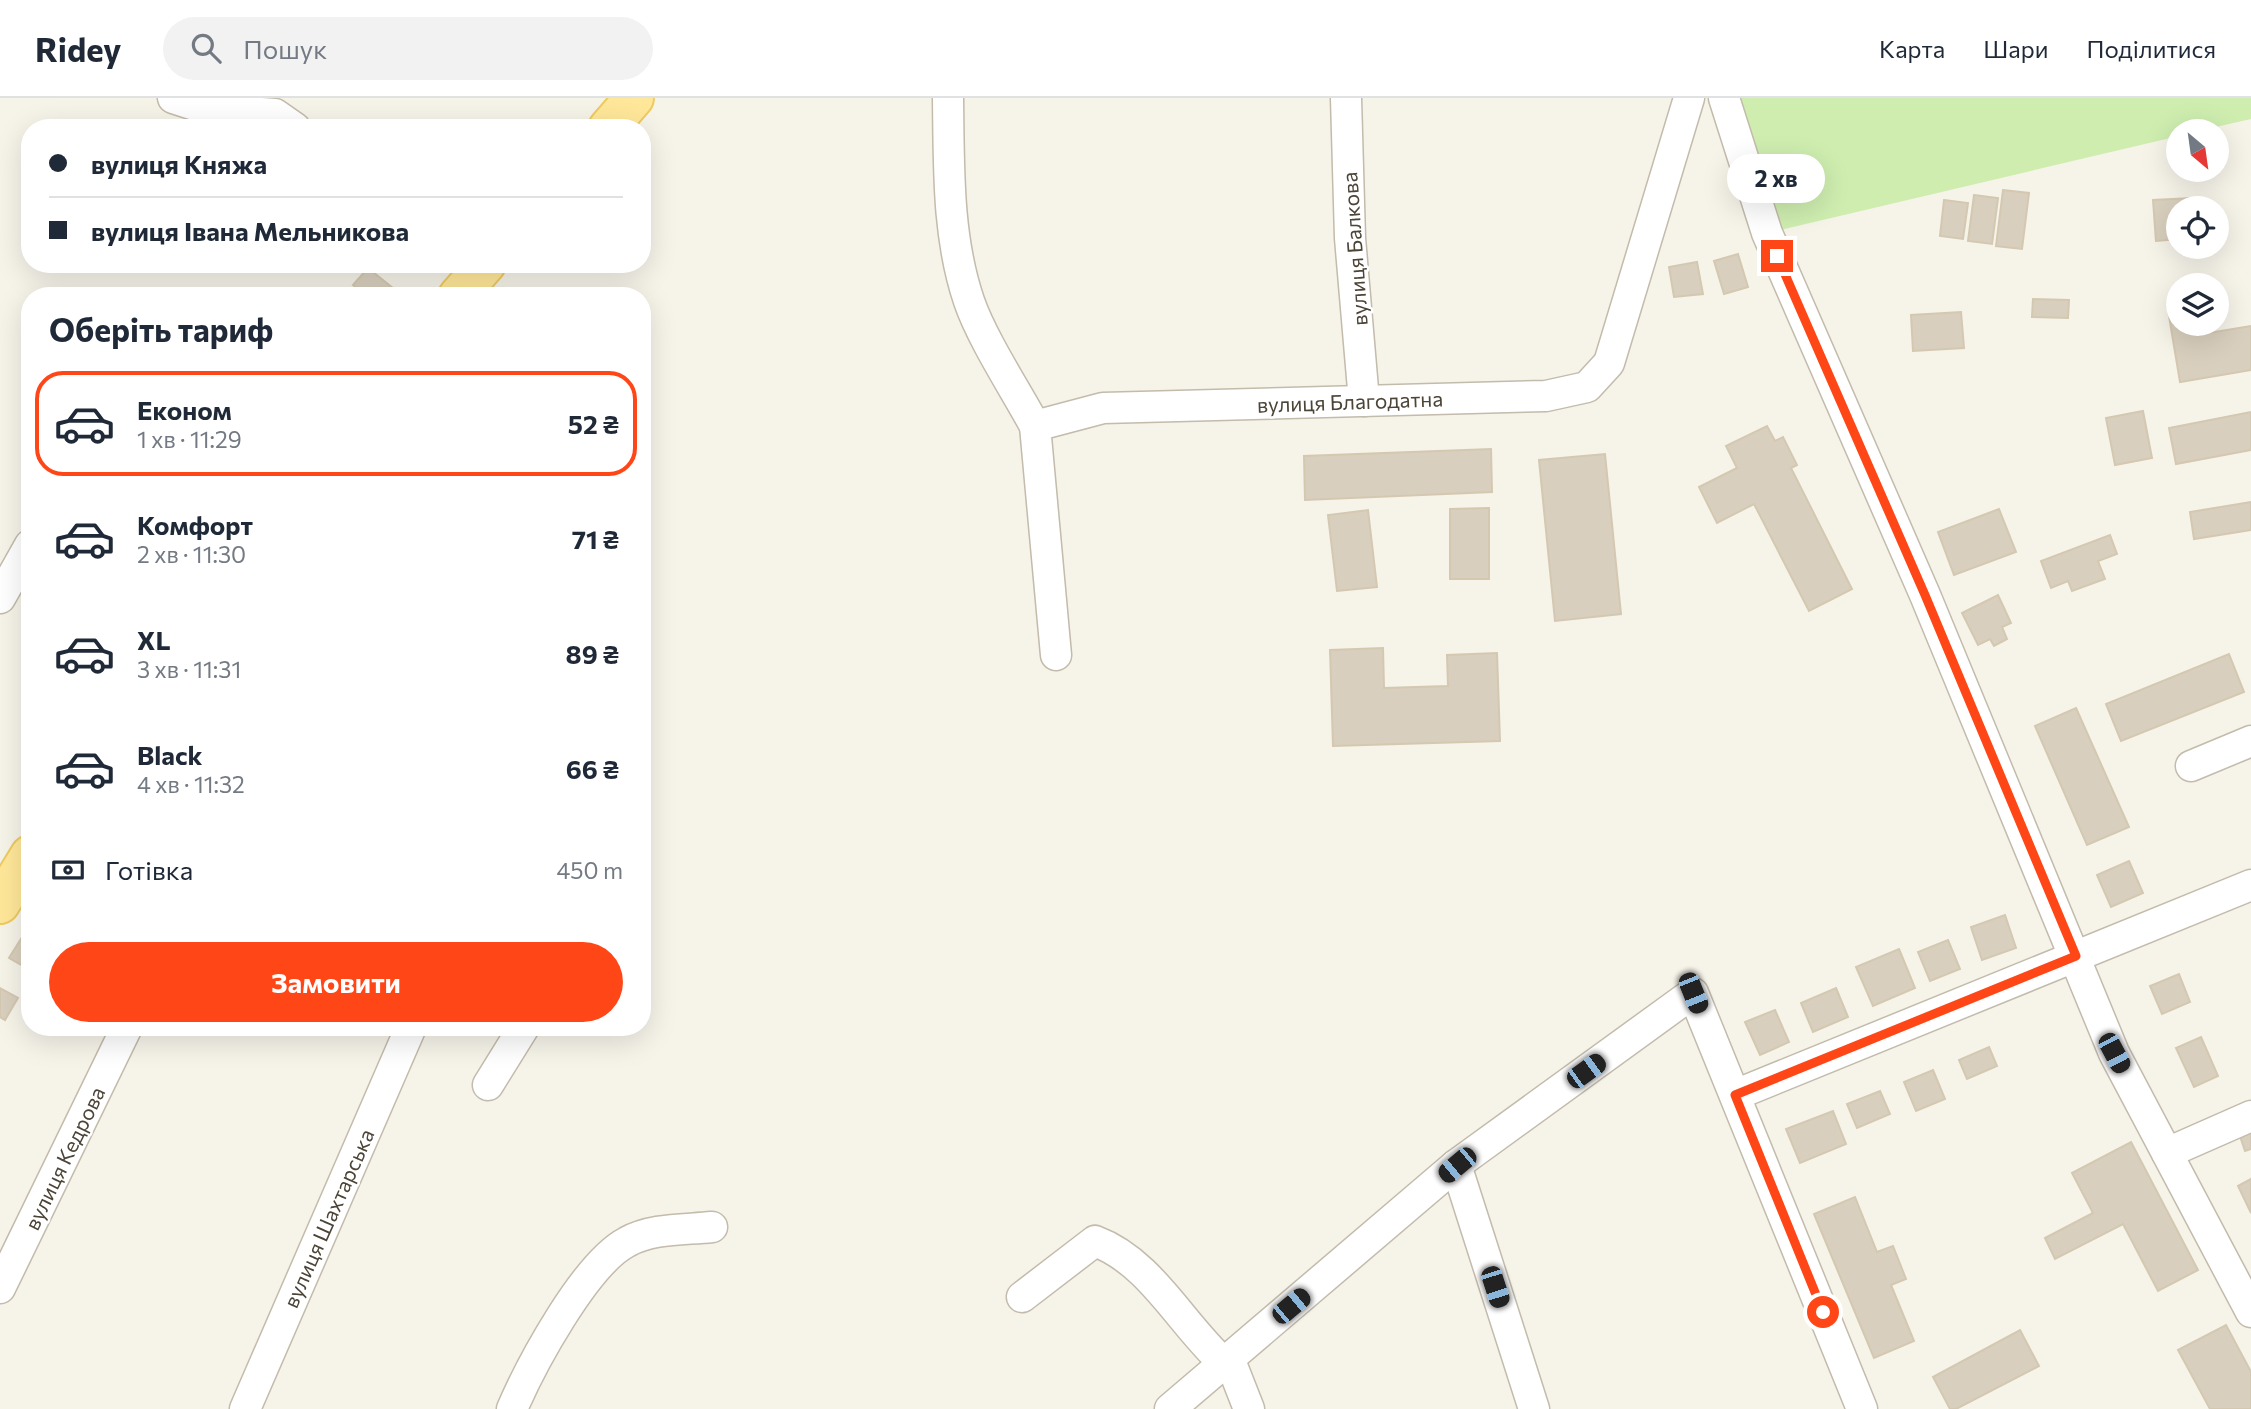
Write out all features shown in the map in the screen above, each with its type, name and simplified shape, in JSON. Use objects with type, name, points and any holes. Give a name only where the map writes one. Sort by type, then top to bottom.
[{"type":"main road","points":[[616,119],[635,98]]},
{"type":"main road","points":[[467,287],[478,273]]},
{"type":"main road","points":[[0,904],[21,870]]},
{"type":"street","points":[[173,98],[207,109],[275,114],[282,119]]},
{"type":"street","points":[[948,98],[949,190],[956,256],[970,304],[1035,426],[1056,655]]},
{"type":"street","name":"вулиця Балкова","points":[[1346,98],[1350,239],[1364,401]]},
{"type":"street","name":"вулиця Благодатна","points":[[1035,426],[1103,408],[1546,396],[1587,387],[1609,363],[1689,98]]},
{"type":"street","points":[[1724,98],[1767,233],[1925,595],[2114,1053],[2251,1312]]},
{"type":"street","points":[[0,598],[21,561]]},
{"type":"street","points":[[2191,766],[2251,741]]},
{"type":"street","points":[[1735,1095],[2251,885]]},
{"type":"street","points":[[1170,1409],[1457,1165],[1693,993],[1862,1409]]},
{"type":"street","name":"вулиця Кедрова","points":[[0,1288],[123,1036]]},
{"type":"street","name":"вулиця Шахтарська","points":[[245,1409],[407,1036]]},
{"type":"street","points":[[488,1086],[519,1036]]},
{"type":"street","points":[[2167,1153],[2251,1116]]},
{"type":"street","points":[[1457,1165],[1534,1409]]},
{"type":"street","points":[[512,1409],[546,1340],[579,1288],[608,1255],[627,1242],[650,1233],[712,1227]]},
{"type":"street","points":[[1022,1297],[1095,1241],[1119,1250],[1137,1266],[1200,1341],[1226,1361],[1250,1409]]},
{"type":"green space","points":[[1724,98],[2251,98],[2251,119],[2230,124],[2230,119],[2166,119],[2166,139],[1767,233]]},
{"type":"building","points":[[2003,190],[2029,193],[2022,249],[1996,246]]},
{"type":"building","points":[[1974,195],[1998,198],[1992,244],[1968,241]]},
{"type":"building","points":[[2166,199],[2166,240],[2156,241],[2153,200]]},
{"type":"building","points":[[1944,200],[1968,203],[1963,239],[1940,236]]},
{"type":"building","points":[[1738,254],[1748,287],[1724,294],[1714,261]]},
{"type":"building","points":[[1697,262],[1703,294],[1674,297],[1669,267]]},
{"type":"building","points":[[364,273],[374,273],[392,287],[355,287],[353,285]]},
{"type":"building","points":[[2033,299],[2069,300],[2068,318],[2032,317]]},
{"type":"building","points":[[1961,312],[1964,348],[1913,351],[1911,315]]},
{"type":"building","points":[[2251,326],[2251,370],[2180,382],[2172,336],[2229,336],[2229,330]]},
{"type":"building","points":[[2143,411],[2152,458],[2115,465],[2106,418]]},
{"type":"building","points":[[2251,412],[2251,450],[2176,464],[2169,428]]},
{"type":"building","points":[[1767,426],[1775,441],[1783,437],[1797,465],[1791,468],[1852,589],[1809,611],[1754,504],[1717,523],[1699,487],[1737,468],[1726,446]]},
{"type":"building","points":[[1491,449],[1492,492],[1305,500],[1304,456]]},
{"type":"building","points":[[1605,454],[1621,614],[1555,621],[1539,460]]},
{"type":"building","points":[[2251,502],[2251,530],[2194,539],[2190,512]]},
{"type":"building","points":[[1489,508],[1489,579],[1450,579],[1450,509]]},
{"type":"building","points":[[1999,509],[2016,552],[1954,575],[1938,532]]},
{"type":"building","points":[[1368,510],[1377,587],[1337,591],[1328,515]]},
{"type":"building","points":[[2110,535],[2117,554],[2098,561],[2105,579],[2072,591],[2068,581],[2051,588],[2041,561]]},
{"type":"building","points":[[1998,595],[2011,623],[2002,627],[2007,639],[1994,646],[1990,639],[1978,645],[1962,613]]},
{"type":"building","points":[[1383,648],[1384,688],[1448,686],[1447,655],[1497,653],[1500,741],[1333,746],[1330,650]]},
{"type":"building","points":[[2229,654],[2244,692],[2121,741],[2106,704]]},
{"type":"building","points":[[2076,708],[2129,827],[2087,845],[2035,726]]},
{"type":"building","points":[[2129,861],[2143,893],[2111,907],[2097,875]]},
{"type":"building","points":[[2005,915],[2016,948],[1982,960],[1971,927]]},
{"type":"building","points":[[21,939],[21,965],[9,958]]},
{"type":"building","points":[[1948,940],[1960,969],[1930,981],[1918,952]]},
{"type":"building","points":[[1899,949],[1915,988],[1873,1006],[1856,967]]},
{"type":"building","points":[[2179,974],[2190,1002],[2162,1014],[2150,986]]},
{"type":"building","points":[[0,988],[18,998],[5,1020],[0,1017]]},
{"type":"building","points":[[1836,988],[1848,1017],[1813,1032],[1801,1003]]},
{"type":"building","points":[[1775,1010],[1789,1042],[1760,1055],[1745,1022]]},
{"type":"building","points":[[2201,1037],[2218,1076],[2194,1087],[2176,1048]]},
{"type":"building","points":[[1989,1047],[1997,1066],[1967,1079],[1959,1060]]},
{"type":"building","points":[[1933,1070],[1945,1099],[1916,1111],[1904,1082]]},
{"type":"building","points":[[1880,1091],[1890,1114],[1857,1128],[1847,1104]]},
{"type":"building","points":[[1833,1111],[1846,1144],[1800,1163],[1786,1129]]},
{"type":"building","points":[[2251,1128],[2251,1149],[2245,1151],[2239,1133]]},
{"type":"building","points":[[2131,1142],[2198,1270],[2158,1291],[2123,1224],[2055,1259],[2045,1238],[2093,1213],[2072,1173]]},
{"type":"building","points":[[2251,1179],[2251,1213],[2238,1186]]},
{"type":"building","points":[[1855,1197],[1877,1252],[1893,1246],[1906,1279],[1891,1285],[1914,1341],[1874,1358],[1814,1214]]},
{"type":"building","points":[[2226,1325],[2251,1372],[2251,1409],[2210,1409],[2178,1350]]},
{"type":"building","points":[[2020,1330],[2039,1366],[1956,1409],[1950,1409],[1933,1377]]},
{"type":"route","points":[[1777,256],[1805,326],[1925,595],[2076,956],[1735,1095],[1823,1312]]}]
